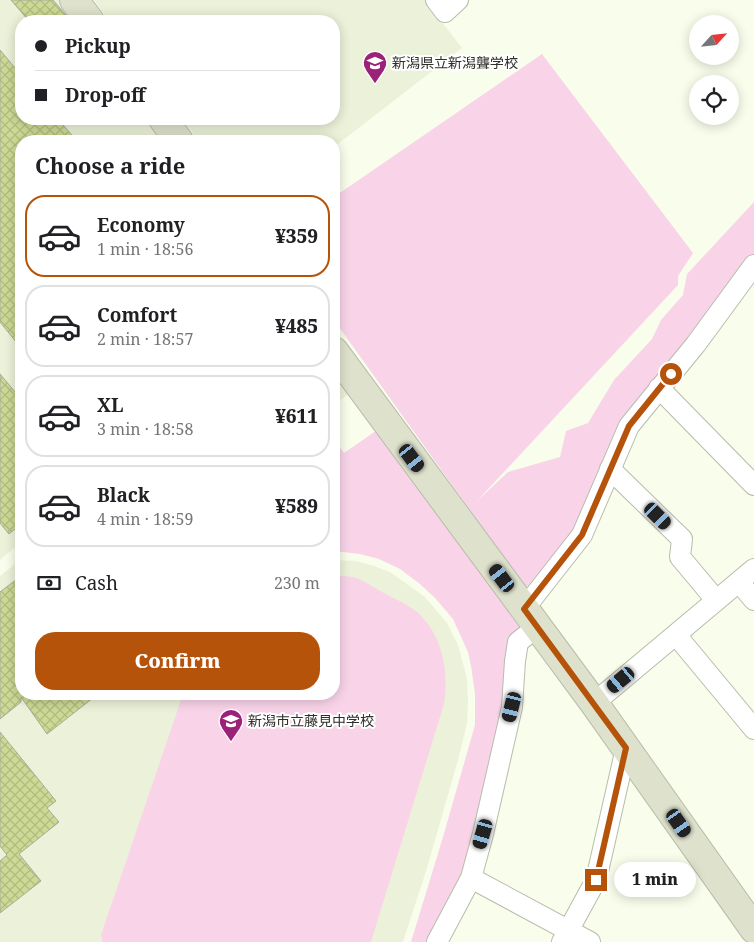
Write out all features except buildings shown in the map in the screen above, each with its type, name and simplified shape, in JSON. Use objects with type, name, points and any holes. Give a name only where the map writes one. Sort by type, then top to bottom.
[{"type":"street","points":[[74,0],[85,15]]},
{"type":"street","points":[[436,0],[445,12],[458,0]]},
{"type":"street","points":[[437,942],[470,878],[483,834],[512,707],[518,642],[582,535],[629,426],[696,344],[754,265]]},
{"type":"street","points":[[340,359],[594,703],[754,929]]},
{"type":"street","points":[[659,388],[754,485]]},
{"type":"street","points":[[610,469],[682,539],[680,557],[716,600]]},
{"type":"street","points":[[594,703],[754,569]]},
{"type":"street","points":[[739,582],[754,600]]},
{"type":"street","points":[[676,635],[754,728]]},
{"type":"street","points":[[565,936],[596,880],[626,748]]},
{"type":"street","points":[[470,878],[565,936],[590,942]]},
{"type":"shaded area","points":[[0,0],[61,0],[72,15],[15,15],[15,125],[154,125],[161,135],[15,135],[15,547],[0,560]]},
{"type":"shaded area","name":"新潟県立新潟聾学校","points":[[94,0],[425,0],[462,48],[340,142],[340,135],[194,135],[187,125],[340,125],[340,15],[105,15]]},
{"type":"shaded area","points":[[542,54],[693,253],[678,276],[678,285],[477,501],[508,472],[560,457],[566,431],[588,423],[614,380],[652,339],[661,320],[683,295],[687,274],[754,202],[754,265],[659,388],[582,535],[545,582],[525,587],[340,328],[340,193]]},
{"type":"shaded area","points":[[340,376],[351,392],[340,400]]},
{"type":"shaded area","points":[[380,428],[524,629],[471,856],[430,942],[411,942],[475,725],[475,694],[471,666],[468,652],[453,619],[420,584],[400,569],[379,559],[340,552],[340,447],[344,453]]},
{"type":"shaded area","name":"新潟市立藤見中学校","points":[[340,560],[356,561],[390,572],[425,597],[447,623],[458,645],[467,678],[467,724],[427,868],[403,942],[0,942],[0,576],[15,564],[15,700],[340,700]]},
{"type":"shaded area","points":[[340,576],[361,580],[405,604],[426,621],[438,643],[445,667],[444,704],[371,942],[102,942],[101,935],[181,700],[340,700]]},
{"type":"place","name":"新潟県立新潟聾学校","points":[[375,84]]},
{"type":"place","name":"新潟市立藤見中学校","points":[[231,742]]},
{"type":"route","points":[[596,880],[626,748],[524,609],[582,535],[629,426],[671,374]]}]
